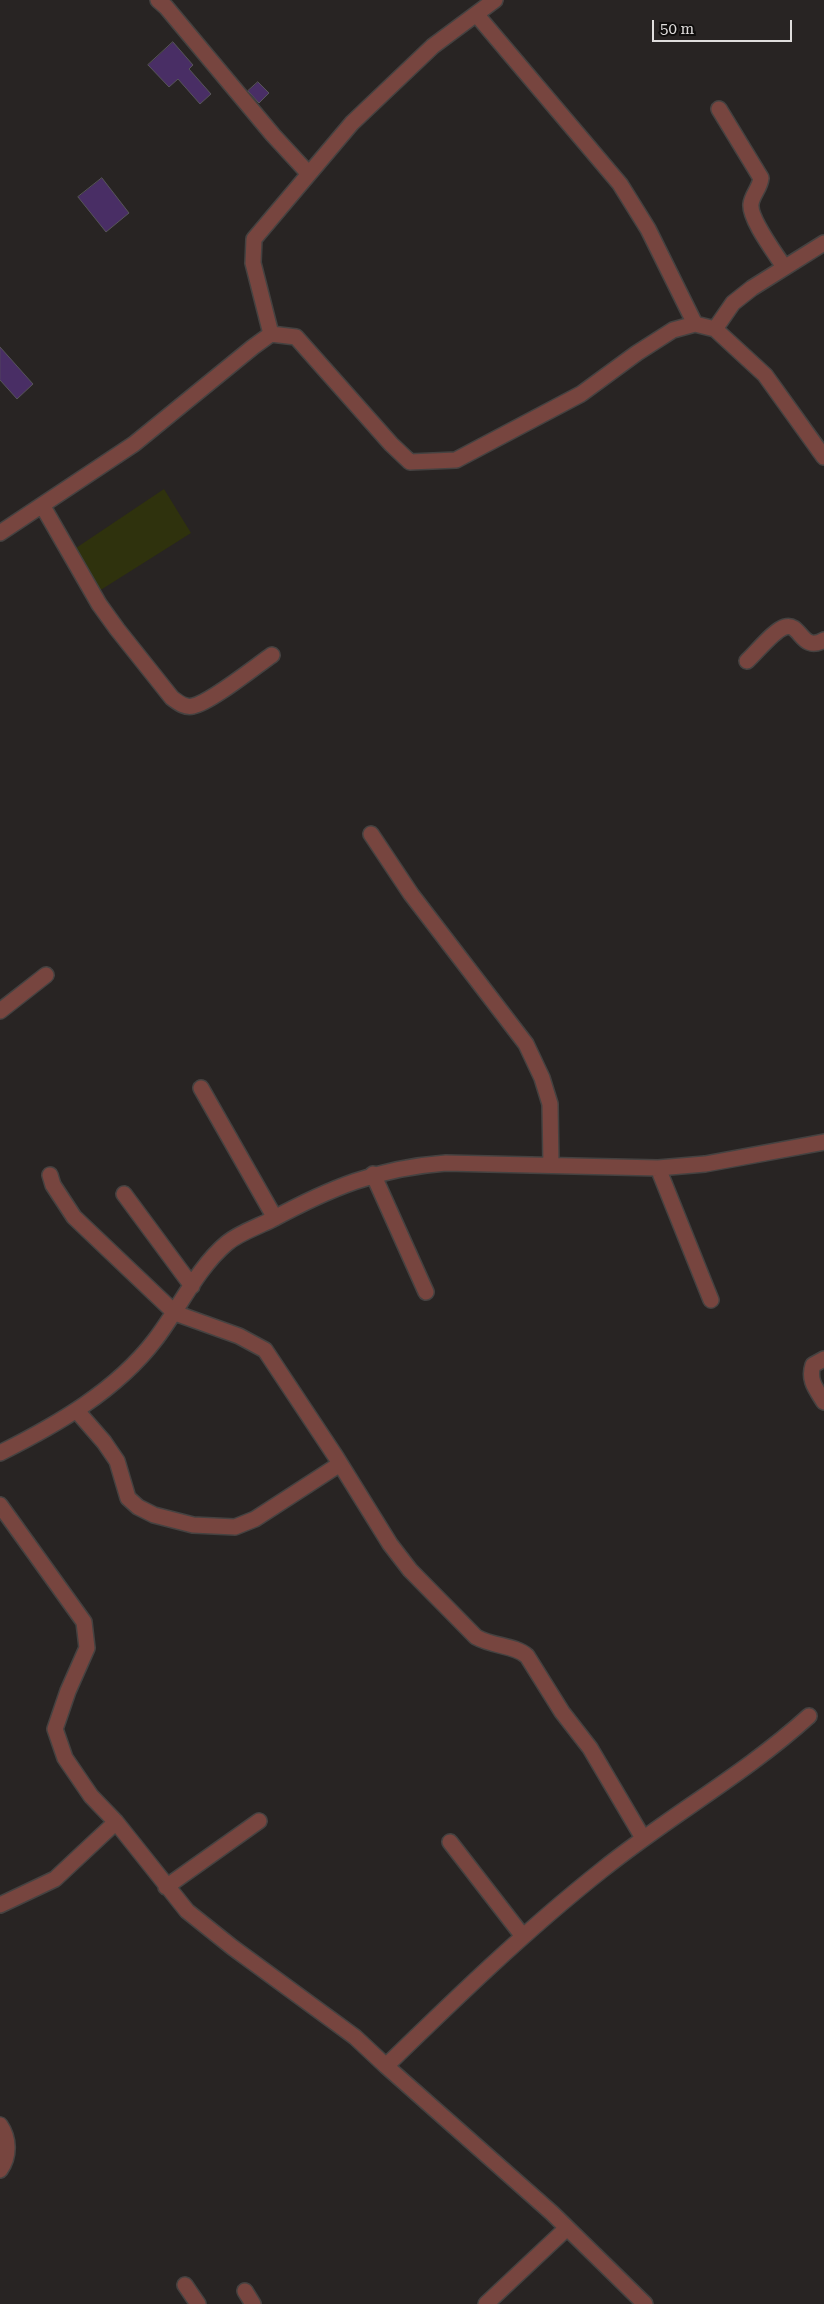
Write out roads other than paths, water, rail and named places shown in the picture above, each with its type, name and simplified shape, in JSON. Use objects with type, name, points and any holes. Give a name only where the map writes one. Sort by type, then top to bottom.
[{"type":"street","points":[[158,0],[273,135],[309,174]]},
{"type":"street","points":[[271,334],[253,264],[254,239],[352,123],[433,46],[492,1]]},
{"type":"street","points":[[476,14],[620,184],[648,229],[695,324]]},
{"type":"street","points":[[719,108],[761,178],[751,204],[752,215],[784,267]]},
{"type":"street","points":[[715,329],[733,303],[784,267],[824,243]]},
{"type":"street","points":[[0,533],[134,444],[253,346],[271,334],[296,337],[391,444],[410,462],[456,460],[581,394],[637,353],[673,330],[695,324],[715,329],[765,375],[824,456]]},
{"type":"street","points":[[42,505],[99,604],[116,629],[172,698],[183,706],[194,706],[208,700],[272,655]]},
{"type":"street","points":[[747,661],[785,626],[791,627],[810,644],[824,640]]},
{"type":"street","points":[[371,834],[411,894],[526,1044],[542,1078],[550,1104],[551,1165]]},
{"type":"street","points":[[0,1011],[46,975]]},
{"type":"street","points":[[200,1088],[275,1218]]},
{"type":"street","points":[[0,1453],[77,1411],[124,1374],[154,1342],[202,1272],[228,1243],[322,1193],[373,1174],[415,1165],[446,1163],[658,1168],[705,1164],[824,1142]]},
{"type":"street","points":[[658,1168],[711,1300]]},
{"type":"street","points":[[373,1174],[426,1292]]},
{"type":"street","points":[[50,1175],[74,1217],[175,1313],[239,1336],[265,1350],[390,1544],[410,1570],[476,1637],[488,1644],[520,1649],[527,1656],[562,1712],[590,1748],[643,1838]]},
{"type":"street","points":[[124,1194],[192,1286]]},
{"type":"street","points":[[824,1359],[813,1365],[811,1372],[812,1382],[824,1402]]},
{"type":"street","points":[[77,1411],[104,1442],[117,1461],[128,1498],[138,1507],[154,1515],[193,1525],[235,1527],[255,1519],[340,1464]]},
{"type":"street","points":[[0,1505],[84,1622],[88,1648],[68,1691],[55,1729],[66,1758],[92,1796],[116,1822],[187,1911],[232,1947],[355,2037],[567,2228],[645,2304]]},
{"type":"street","points":[[386,2066],[522,1935],[643,1838],[781,1741],[809,1716]]},
{"type":"street","points":[[166,1887],[259,1821]]},
{"type":"street","points":[[0,1906],[55,1879],[116,1822]]},
{"type":"street","points":[[450,1842],[522,1935]]},
{"type":"street","points":[[0,2125],[5,2132],[8,2150],[0,2170]]},
{"type":"street","points":[[486,2304],[567,2228]]},
{"type":"street","points":[[185,2285],[198,2304]]},
{"type":"street","points":[[245,2291],[253,2304]]}]
